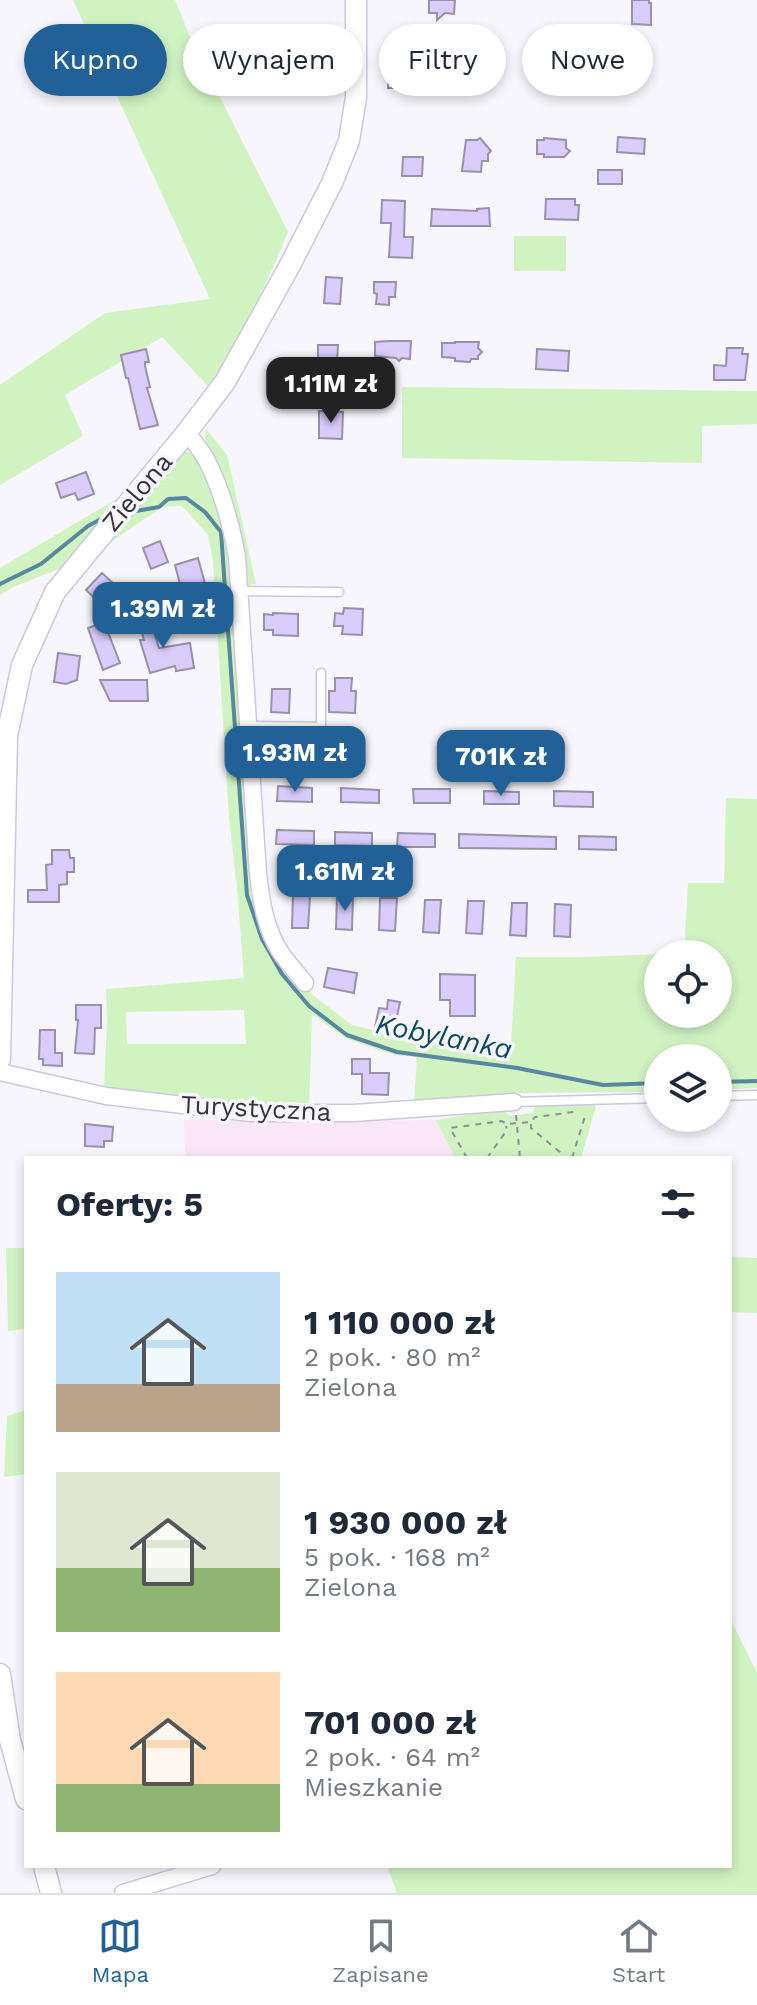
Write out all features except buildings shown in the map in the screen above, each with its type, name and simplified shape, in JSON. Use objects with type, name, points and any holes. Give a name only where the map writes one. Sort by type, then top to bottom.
[{"type":"street","name":"Zielona","points":[[0,1059],[6,775],[9,726],[22,665],[55,592],[225,382],[332,183],[349,141],[356,97],[356,0]]},
{"type":"street","name":"Zielona","points":[[187,432],[204,456],[220,494],[237,557],[262,903],[269,929],[280,951],[305,983]]},
{"type":"street","name":"Turystyczna","points":[[0,1072],[106,1096],[251,1113],[354,1113],[514,1102]]},
{"type":"street","points":[[0,1674],[10,1740],[24,1792]]},
{"type":"street","points":[[45,1868],[51,1893]]},
{"type":"street","points":[[123,1893],[205,1868]]},
{"type":"lane","points":[[241,591],[339,592]]},
{"type":"lane","points":[[248,726],[321,727],[321,673]]},
{"type":"lane","points":[[732,1096],[757,1095]]},
{"type":"lane","points":[[514,1102],[644,1098]]},
{"type":"path","points":[[573,1156],[586,1111]]},
{"type":"path","points":[[565,1156],[531,1128],[531,1122],[535,1117],[574,1113]]},
{"type":"path","points":[[466,1156],[450,1128],[502,1121],[506,1124],[531,1122]]},
{"type":"path","points":[[516,1123],[520,1156]]},
{"type":"path","points":[[488,1156],[507,1130],[506,1124]]},
{"type":"shaded area","points":[[184,1119],[270,1122],[436,1120],[454,1156],[185,1156]]},
{"type":"green space","points":[[73,0],[175,0],[185,24],[183,96],[219,96],[288,232],[242,331],[208,386],[162,337],[65,395],[83,436],[0,485],[0,385],[105,313],[210,299],[117,96],[167,96],[167,24],[84,24]]},
{"type":"green space","points":[[514,236],[566,236],[566,271],[514,271]]},
{"type":"green space","points":[[402,387],[757,391],[757,424],[702,426],[702,463],[402,458]]},
{"type":"green space","points":[[206,429],[227,455],[256,584],[246,585],[238,538],[205,442]]},
{"type":"green space","points":[[182,450],[199,456],[230,538],[257,903],[298,980],[310,993],[352,1025],[510,1062],[516,957],[644,955],[644,1028],[732,1028],[732,940],[685,940],[688,883],[724,883],[726,798],[757,799],[757,1088],[732,1089],[732,1044],[644,1044],[644,1092],[515,1093],[414,1102],[417,1057],[394,1055],[347,1039],[312,1014],[309,1110],[255,1109],[104,1088],[106,989],[244,978],[229,817],[213,561],[208,535],[182,506],[162,507],[108,544]],"holes":[[[244,1010],[246,1044],[127,1044],[126,1012]]]},
{"type":"green space","points":[[118,498],[120,502],[59,569],[0,595],[0,568]]},
{"type":"green space","points":[[588,1102],[596,1107],[582,1156],[454,1156],[436,1120],[502,1109],[510,1116],[532,1113],[535,1107]]},
{"type":"green space","points":[[6,1248],[24,1248],[24,1329],[8,1331]]},
{"type":"green space","points":[[732,1257],[757,1258],[757,1313],[732,1312]]},
{"type":"green space","points":[[24,1411],[24,1474],[4,1477],[7,1416]]},
{"type":"green space","points":[[732,1622],[757,1673],[757,1893],[397,1893],[388,1868],[732,1868]]},
{"type":"waterway","name":"Kobylanka","points":[[130,512],[159,507],[168,499],[186,498],[205,512],[221,532],[247,895],[262,939],[282,974],[309,1006],[347,1035],[397,1052],[517,1068],[603,1085],[644,1084]]},
{"type":"waterway","name":"Kobylanka","points":[[0,584],[41,564],[88,526],[105,517]]},
{"type":"waterway","name":"Kobylanka","points":[[732,1082],[757,1081]]}]
